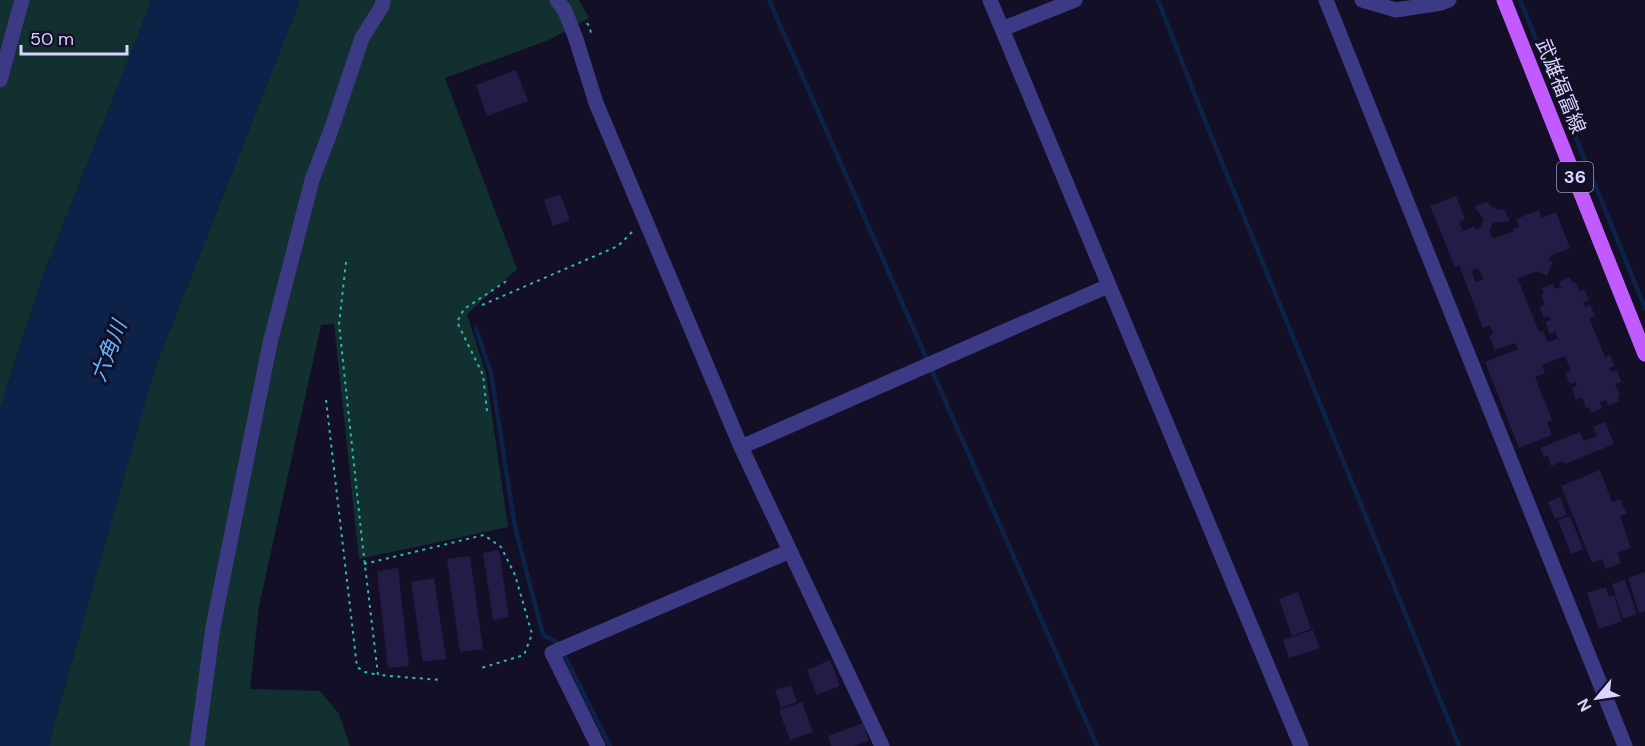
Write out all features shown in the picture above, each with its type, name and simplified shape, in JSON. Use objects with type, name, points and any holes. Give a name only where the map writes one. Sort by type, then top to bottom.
[{"type":"main road","name":"武雄福富線","points":[[1504,0],[1645,354]]},
{"type":"street","points":[[0,80],[22,0]]},
{"type":"street","points":[[197,746],[213,627],[273,332],[312,180],[362,38],[382,6],[383,0]]},
{"type":"street","points":[[557,0],[565,11],[596,103],[741,447],[882,746]]},
{"type":"street","points":[[990,0],[1300,746]]},
{"type":"street","points":[[1002,29],[1075,0]]},
{"type":"street","points":[[1326,0],[1625,746]]},
{"type":"street","points":[[1362,0],[1396,10],[1449,0]]},
{"type":"street","points":[[741,447],[1108,286]]},
{"type":"street","points":[[598,746],[552,653],[790,551]]},
{"type":"path","points":[[482,305],[618,246],[634,230]]},
{"type":"path","points":[[346,262],[339,324],[378,675]]},
{"type":"path","points":[[487,411],[483,375],[458,322],[464,309],[508,280]]},
{"type":"path","points":[[326,400],[357,667],[364,672],[378,675],[440,680]]},
{"type":"path","points":[[364,564],[484,535],[501,547],[515,575],[532,634],[524,655],[478,669]]},
{"type":"green space","points":[[0,0],[152,0],[42,278],[0,409]]},
{"type":"green space","points":[[300,0],[579,0],[589,18],[549,40],[445,78],[517,269],[467,314],[486,374],[508,527],[359,559],[334,324],[321,325],[259,606],[250,689],[320,691],[339,714],[350,746],[49,746],[153,373]]},
{"type":"water","name":"六角川","points":[[152,0],[300,0],[153,373],[49,746],[0,746],[0,409],[42,278]]},
{"type":"building","points":[[516,70],[528,101],[487,116],[476,85]]},
{"type":"building","points":[[560,194],[570,220],[553,226],[544,200]]},
{"type":"building","points":[[1456,196],[1465,219],[1459,222],[1463,231],[1474,226],[1475,230],[1481,227],[1484,220],[1474,206],[1487,202],[1498,210],[1504,209],[1510,221],[1493,223],[1489,231],[1493,239],[1519,227],[1516,219],[1539,210],[1542,218],[1556,212],[1570,248],[1550,256],[1549,260],[1553,262],[1547,276],[1537,271],[1518,279],[1539,332],[1543,331],[1548,342],[1558,338],[1555,331],[1550,334],[1545,322],[1551,320],[1549,316],[1544,318],[1539,307],[1545,305],[1541,295],[1544,294],[1542,288],[1553,284],[1555,289],[1561,287],[1559,282],[1570,277],[1579,291],[1584,289],[1589,300],[1583,303],[1585,307],[1590,304],[1595,316],[1589,318],[1605,357],[1610,355],[1615,366],[1609,368],[1611,372],[1617,370],[1621,382],[1615,384],[1620,395],[1617,396],[1619,401],[1608,406],[1606,400],[1600,402],[1602,408],[1591,413],[1589,407],[1586,408],[1582,397],[1576,400],[1572,388],[1577,386],[1576,382],[1570,384],[1565,373],[1571,371],[1565,356],[1542,365],[1545,373],[1535,377],[1552,420],[1547,422],[1552,435],[1519,448],[1485,362],[1518,349],[1515,343],[1495,350],[1489,335],[1493,334],[1490,325],[1483,328],[1459,265],[1455,267],[1430,206]],"holes":[[[1478,268],[1483,279],[1476,282],[1471,271]]]},
{"type":"building","points":[[1605,422],[1614,444],[1565,464],[1564,461],[1551,466],[1548,456],[1544,457],[1540,448],[1580,432],[1584,441],[1597,436],[1593,427]]},
{"type":"building","points":[[1600,470],[1612,502],[1620,499],[1627,514],[1620,516],[1631,548],[1617,553],[1621,563],[1606,569],[1602,559],[1592,563],[1561,486]]},
{"type":"building","points":[[1560,497],[1567,515],[1555,519],[1548,502]]},
{"type":"building","points":[[1570,516],[1583,549],[1571,554],[1558,520]]},
{"type":"building","points":[[499,550],[509,617],[493,620],[483,553]]},
{"type":"building","points":[[470,556],[483,649],[460,652],[447,559]]},
{"type":"building","points":[[398,568],[409,666],[388,668],[377,571]]},
{"type":"building","points":[[1645,572],[1645,611],[1639,613],[1628,578]]},
{"type":"building","points":[[434,578],[446,659],[423,662],[411,582]]},
{"type":"building","points":[[1625,580],[1637,614],[1623,619],[1612,584]]},
{"type":"building","points":[[1606,587],[1609,597],[1614,595],[1622,621],[1599,629],[1587,593]]},
{"type":"building","points":[[1298,592],[1311,629],[1292,636],[1279,599]]},
{"type":"building","points":[[1313,630],[1320,648],[1289,658],[1283,640]]},
{"type":"building","points":[[830,660],[840,686],[817,695],[807,670]]},
{"type":"building","points":[[791,685],[797,702],[781,708],[775,690]]},
{"type":"building","points":[[802,702],[813,732],[790,740],[779,710]]},
{"type":"building","points":[[863,723],[869,741],[854,746],[831,746],[828,736]]},
{"type":"waterway","points":[[769,0],[1097,746]]},
{"type":"waterway","points":[[1158,0],[1459,746]]},
{"type":"waterway","points":[[1520,0],[1645,308]]},
{"type":"waterway","points":[[476,329],[491,373],[515,527],[543,635],[558,643],[610,746]]}]
